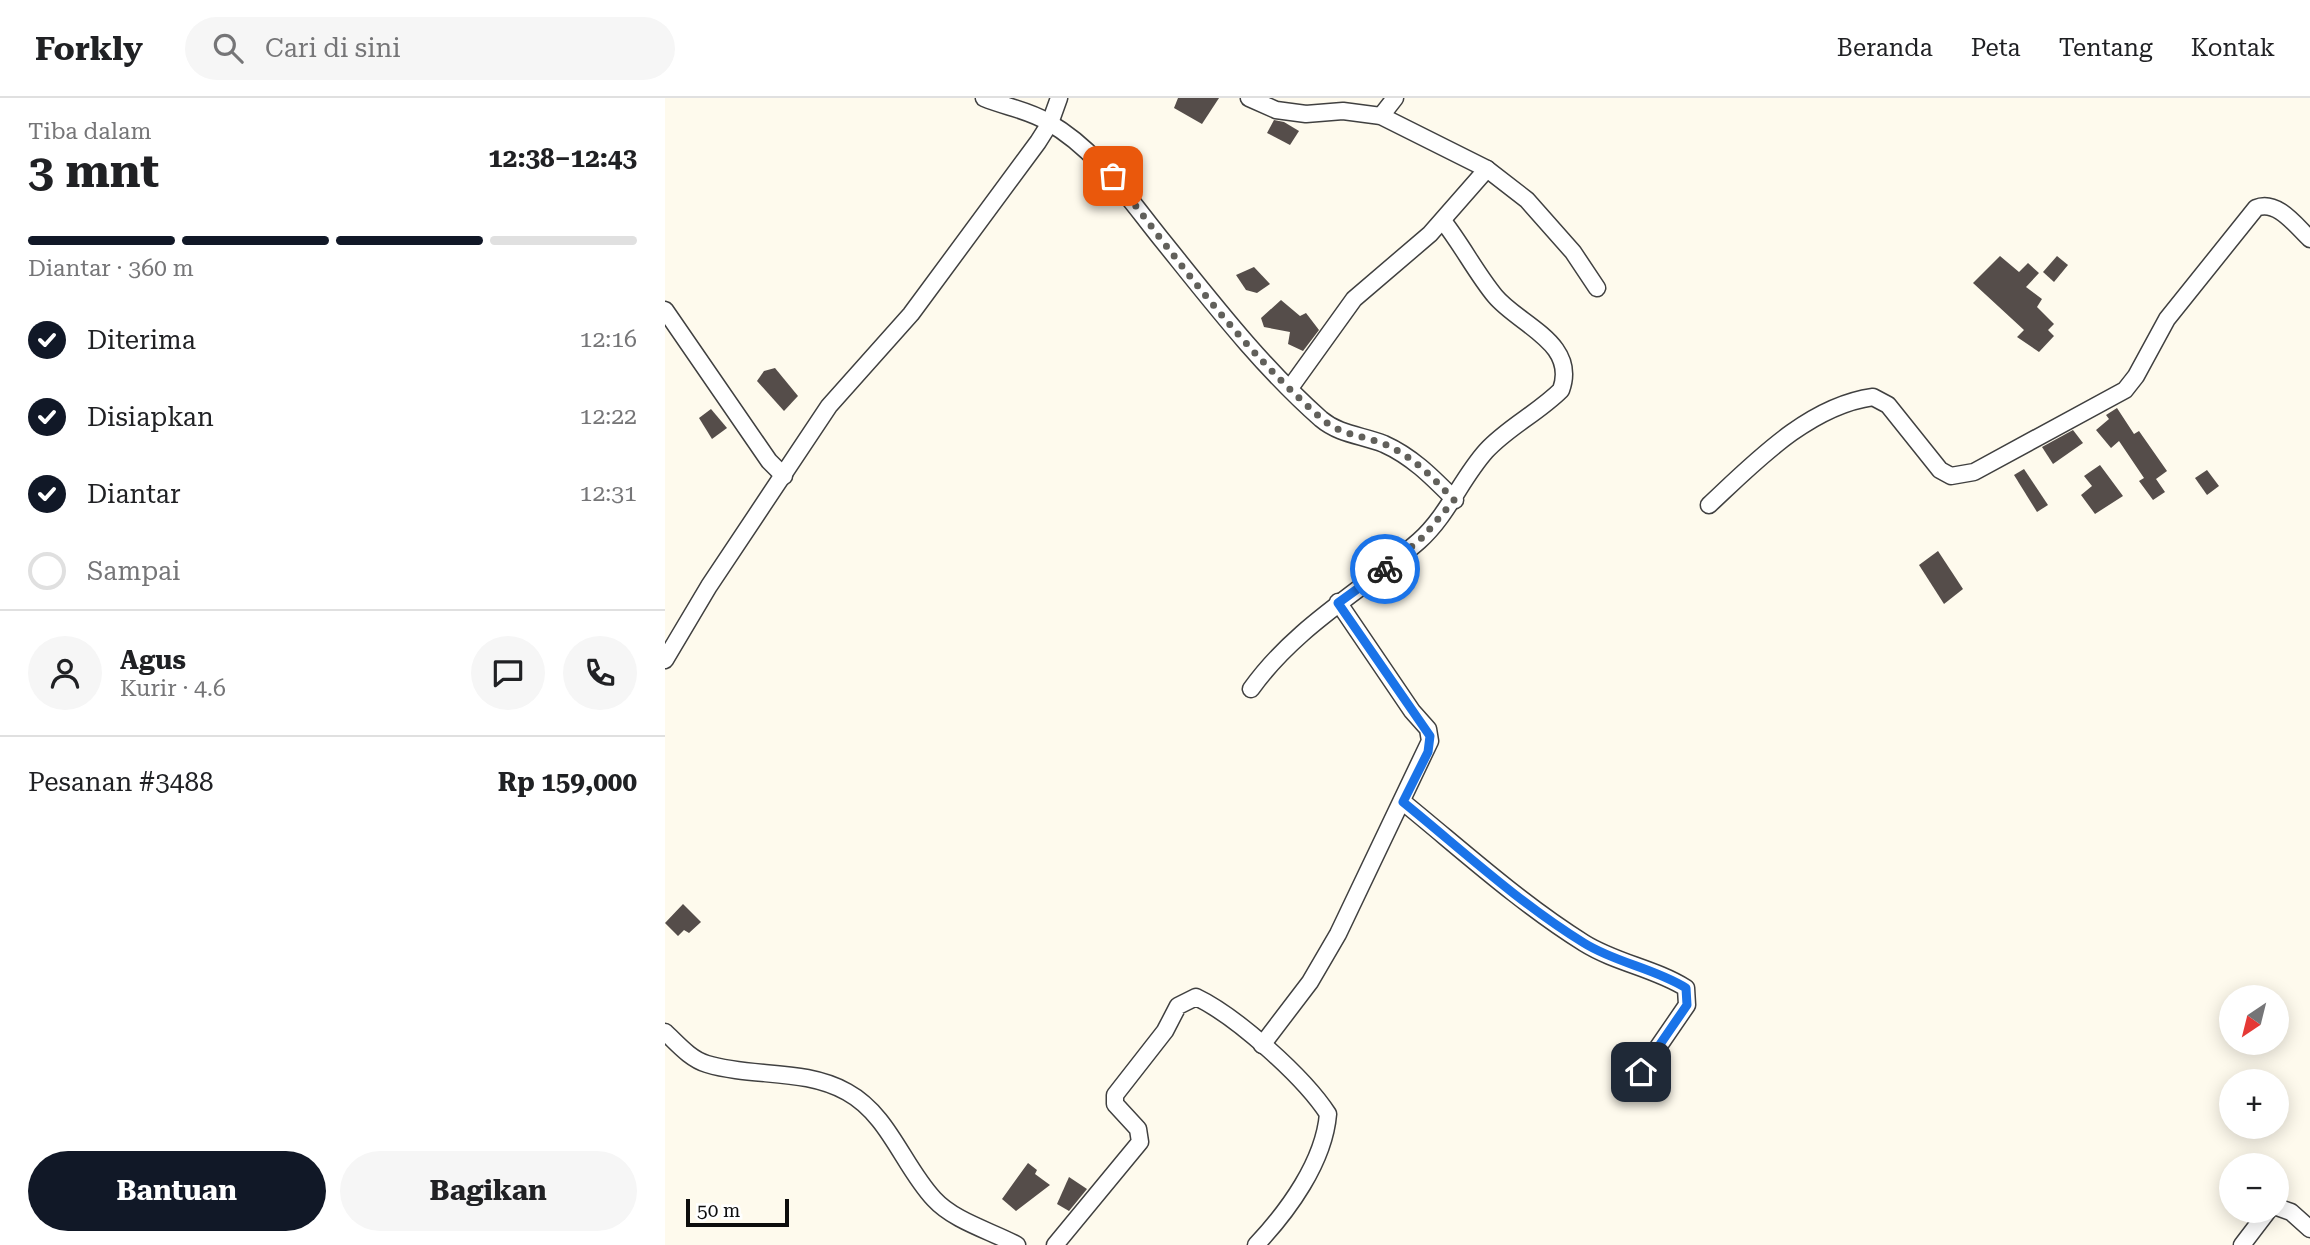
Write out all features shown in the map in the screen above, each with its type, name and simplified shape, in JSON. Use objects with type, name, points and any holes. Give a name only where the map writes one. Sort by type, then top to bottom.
[{"type":"street","points":[[984,98],[1017,107],[1050,123],[1082,146],[1113,176],[1242,338],[1322,420],[1338,431],[1381,443],[1403,453],[1454,500]]},
{"type":"street","points":[[665,660],[709,586],[829,407],[911,314],[1050,123],[1059,98]]},
{"type":"street","points":[[1249,98],[1276,110],[1306,114],[1343,111],[1381,116],[1487,169],[1527,200],[1573,252],[1597,288]]},
{"type":"street","points":[[1381,116],[1395,98]]},
{"type":"street","points":[[1290,388],[1354,299],[1443,221],[1487,169]]},
{"type":"street","points":[[1709,505],[1747,468],[1785,440],[1843,404],[1873,397],[1888,405],[1940,470],[1951,476],[1974,472],[2125,390],[2136,376],[2167,319],[2256,208],[2263,204],[2277,209],[2310,239]]},
{"type":"street","points":[[1251,689],[1272,660],[1314,620],[1415,544],[1454,500],[1485,452],[1561,390],[1564,367],[1554,346],[1496,297],[1443,221]]},
{"type":"street","points":[[665,310],[769,461],[784,476]]},
{"type":"street","points":[[1262,1045],[1310,982],[1338,934],[1428,752],[1430,736],[1338,603]]},
{"type":"street","points":[[1403,802],[1546,917],[1583,943],[1611,959],[1686,988],[1687,1005],[1641,1072]]},
{"type":"street","points":[[1055,1245],[1140,1142],[1138,1129],[1115,1104],[1115,1096],[1170,1024],[1178,1006],[1196,997],[1262,1045],[1297,1075],[1328,1115],[1327,1131],[1307,1176],[1256,1245]]},
{"type":"street","points":[[665,1032],[692,1057],[708,1065],[811,1078],[848,1092],[876,1116],[935,1200],[950,1212],[1017,1245]]},
{"type":"street","points":[[2289,1211],[2310,1229]]},
{"type":"street","points":[[2242,1245],[2259,1223]]},
{"type":"building","points":[[1178,98],[1219,98],[1202,124],[1174,108]]},
{"type":"building","points":[[1274,120],[1284,122],[1299,131],[1290,145],[1267,133]]},
{"type":"building","points":[[2000,256],[2019,272],[2028,263],[2039,273],[2026,287],[2042,299],[2037,307],[2054,324],[2048,330],[2054,336],[2039,352],[2017,337],[2024,330],[1973,283]]},
{"type":"building","points":[[2057,256],[2068,265],[2054,282],[2043,272]]},
{"type":"building","points":[[1254,267],[1270,284],[1257,293],[1246,290],[1236,275]]},
{"type":"building","points":[[1281,300],[1300,316],[1306,313],[1319,330],[1303,351],[1288,344],[1290,332],[1264,327],[1261,318]]},
{"type":"building","points":[[775,368],[798,396],[784,411],[757,381],[764,371]]},
{"type":"building","points":[[2117,408],[2134,434],[2139,431],[2167,471],[2156,479],[2165,492],[2153,500],[2139,481],[2144,478],[2119,441],[2111,448],[2096,430],[2109,419],[2106,415]]},
{"type":"building","points":[[711,409],[727,428],[712,439],[699,418]]},
{"type":"building","points":[[2073,430],[2083,443],[2053,464],[2042,447]]},
{"type":"building","points":[[2100,465],[2123,496],[2095,514],[2081,495],[2092,486],[2084,476]]},
{"type":"building","points":[[2024,469],[2048,505],[2037,512],[2014,475]]},
{"type":"building","points":[[2207,470],[2219,486],[2207,495],[2195,478]]},
{"type":"building","points":[[1938,551],[1963,589],[1944,604],[1919,565]]},
{"type":"building","points":[[683,904],[701,922],[689,933],[684,930],[678,936],[665,923]]},
{"type":"building","points":[[1028,1163],[1037,1170],[1035,1174],[1050,1185],[1016,1211],[1002,1199]]},
{"type":"building","points":[[1069,1177],[1087,1189],[1069,1211],[1057,1204]]},
{"type":"way so far","points":[[1113,176],[1269,370],[1322,420],[1338,431],[1381,443],[1403,453],[1426,471],[1454,500],[1433,527],[1385,569]]},
{"type":"route","points":[[1385,569],[1338,603],[1412,712],[1428,729],[1428,752],[1403,802],[1546,917],[1583,943],[1611,959],[1677,982],[1686,988],[1687,1005],[1641,1072]]}]
